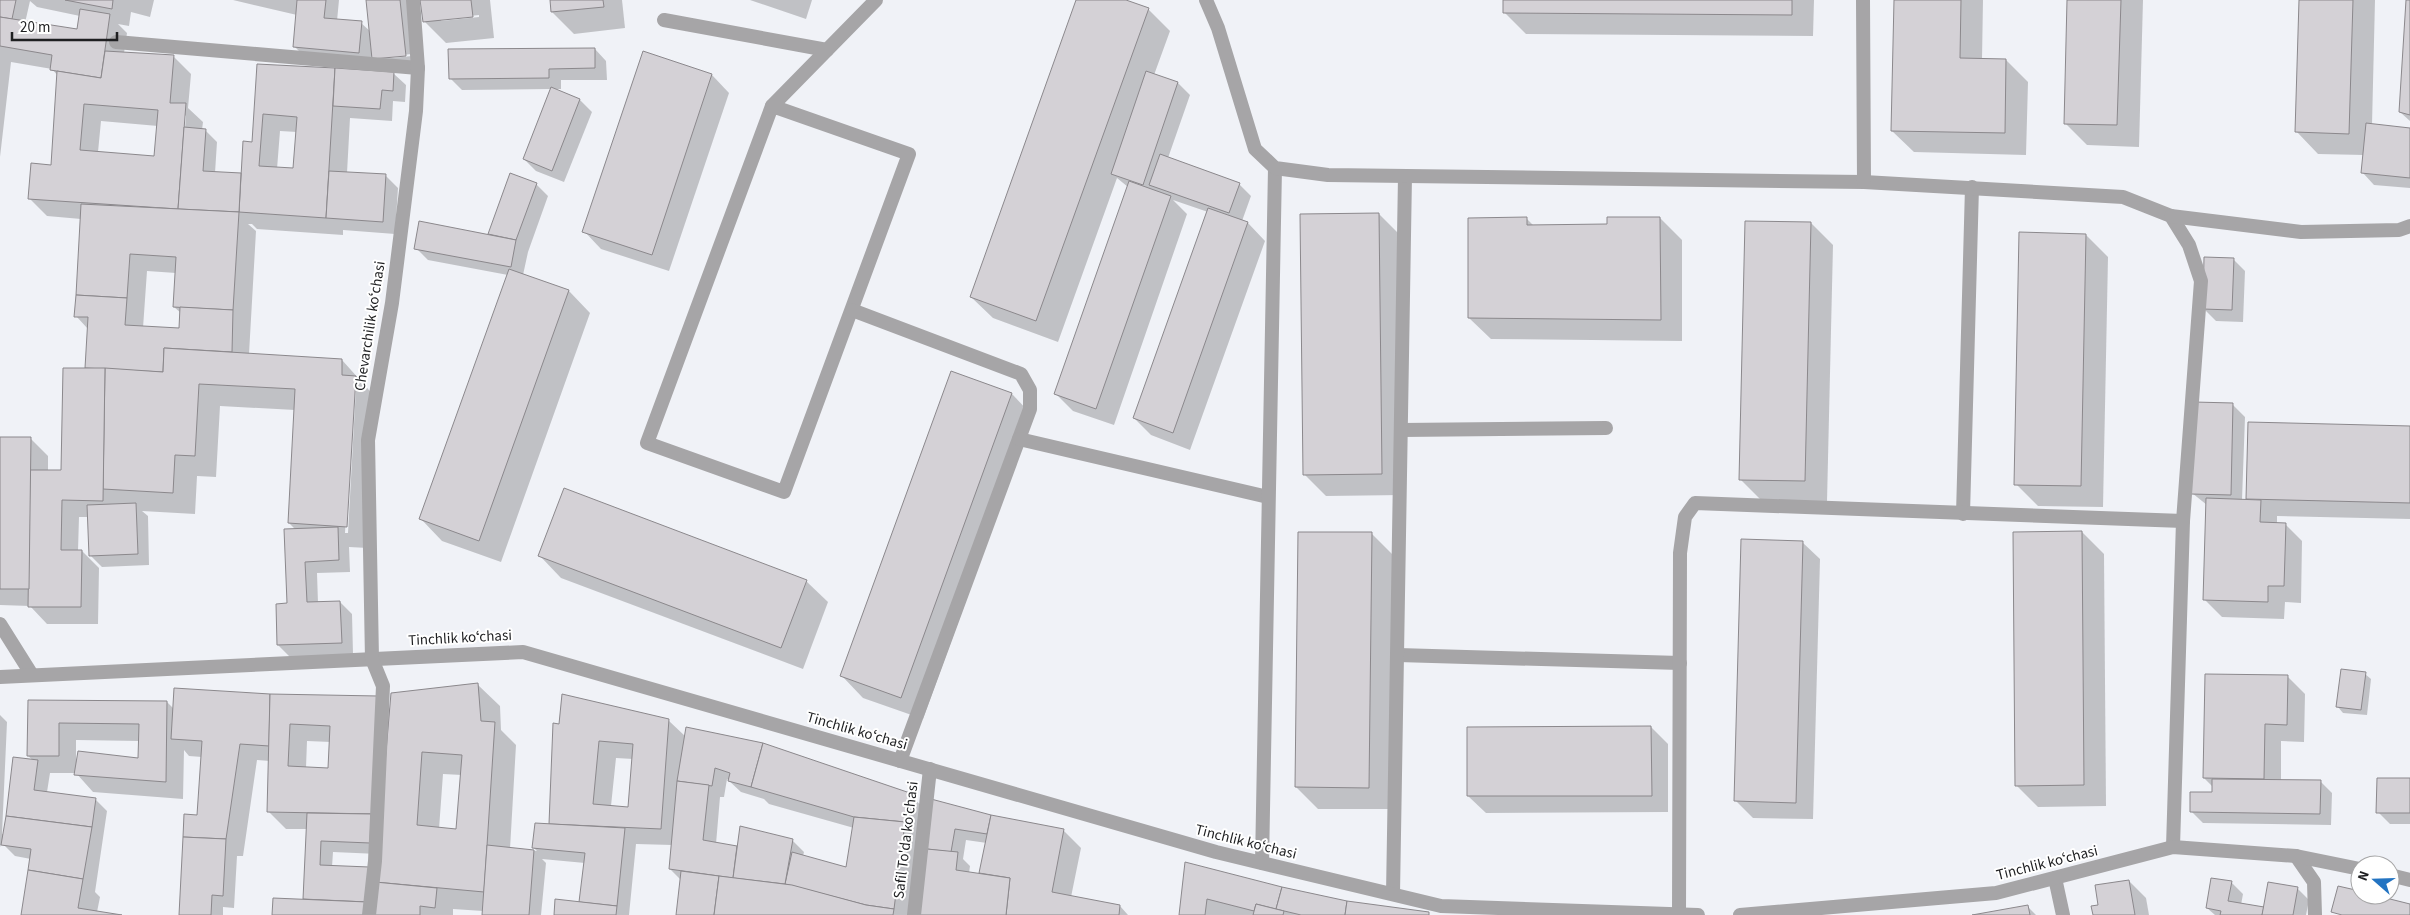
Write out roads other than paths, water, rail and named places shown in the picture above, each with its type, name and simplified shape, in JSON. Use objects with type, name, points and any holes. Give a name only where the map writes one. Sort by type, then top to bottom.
[{"type":"street","name":"Chevarchilik koʻchasi","points":[[372,659],[368,440],[392,303],[416,111],[418,68],[414,0]]},
{"type":"street","points":[[772,106],[909,154],[784,492],[647,443],[772,106],[876,0]]},
{"type":"street","points":[[1206,0],[1218,28],[1254,148],[1275,168],[1328,175],[1864,182],[1972,187],[2123,197],[2171,216],[2301,232],[2399,230],[2410,226]]},
{"type":"street","points":[[1863,0],[1864,182]]},
{"type":"street","points":[[664,20],[827,50]]},
{"type":"street","points":[[116,42],[418,68]]},
{"type":"street","points":[[1262,863],[1275,168]]},
{"type":"street","points":[[1393,894],[1405,176]]},
{"type":"street","points":[[1963,514],[1972,187]]},
{"type":"street","points":[[2171,216],[2189,245],[2201,281],[2182,520],[2172,847]]},
{"type":"street","points":[[852,310],[1021,374],[1030,390],[1030,409],[900,761]]},
{"type":"street","points":[[1401,430],[1606,428]]},
{"type":"street","points":[[1019,439],[1268,497]]},
{"type":"street","points":[[1679,914],[1680,553],[1685,517],[1695,503],[1963,514],[2182,520]]},
{"type":"street","points":[[0,624],[32,675]]},
{"type":"street","name":"Tinchlik koʻchasi","points":[[0,677],[523,652],[1216,852],[1441,906],[1698,915]]},
{"type":"street","points":[[1398,655],[1680,663]]},
{"type":"street","points":[[370,915],[375,861],[383,686],[372,659]]},
{"type":"street","name":"Safil To'da ko'chasi","points":[[914,915],[930,769]]},
{"type":"street","name":"Tinchlik koʻchasi","points":[[1740,915],[1996,893],[2172,847],[2296,856],[2350,867]]},
{"type":"street","points":[[2296,856],[2314,882],[2315,915]]},
{"type":"street","points":[[2055,878],[2063,915]]}]
